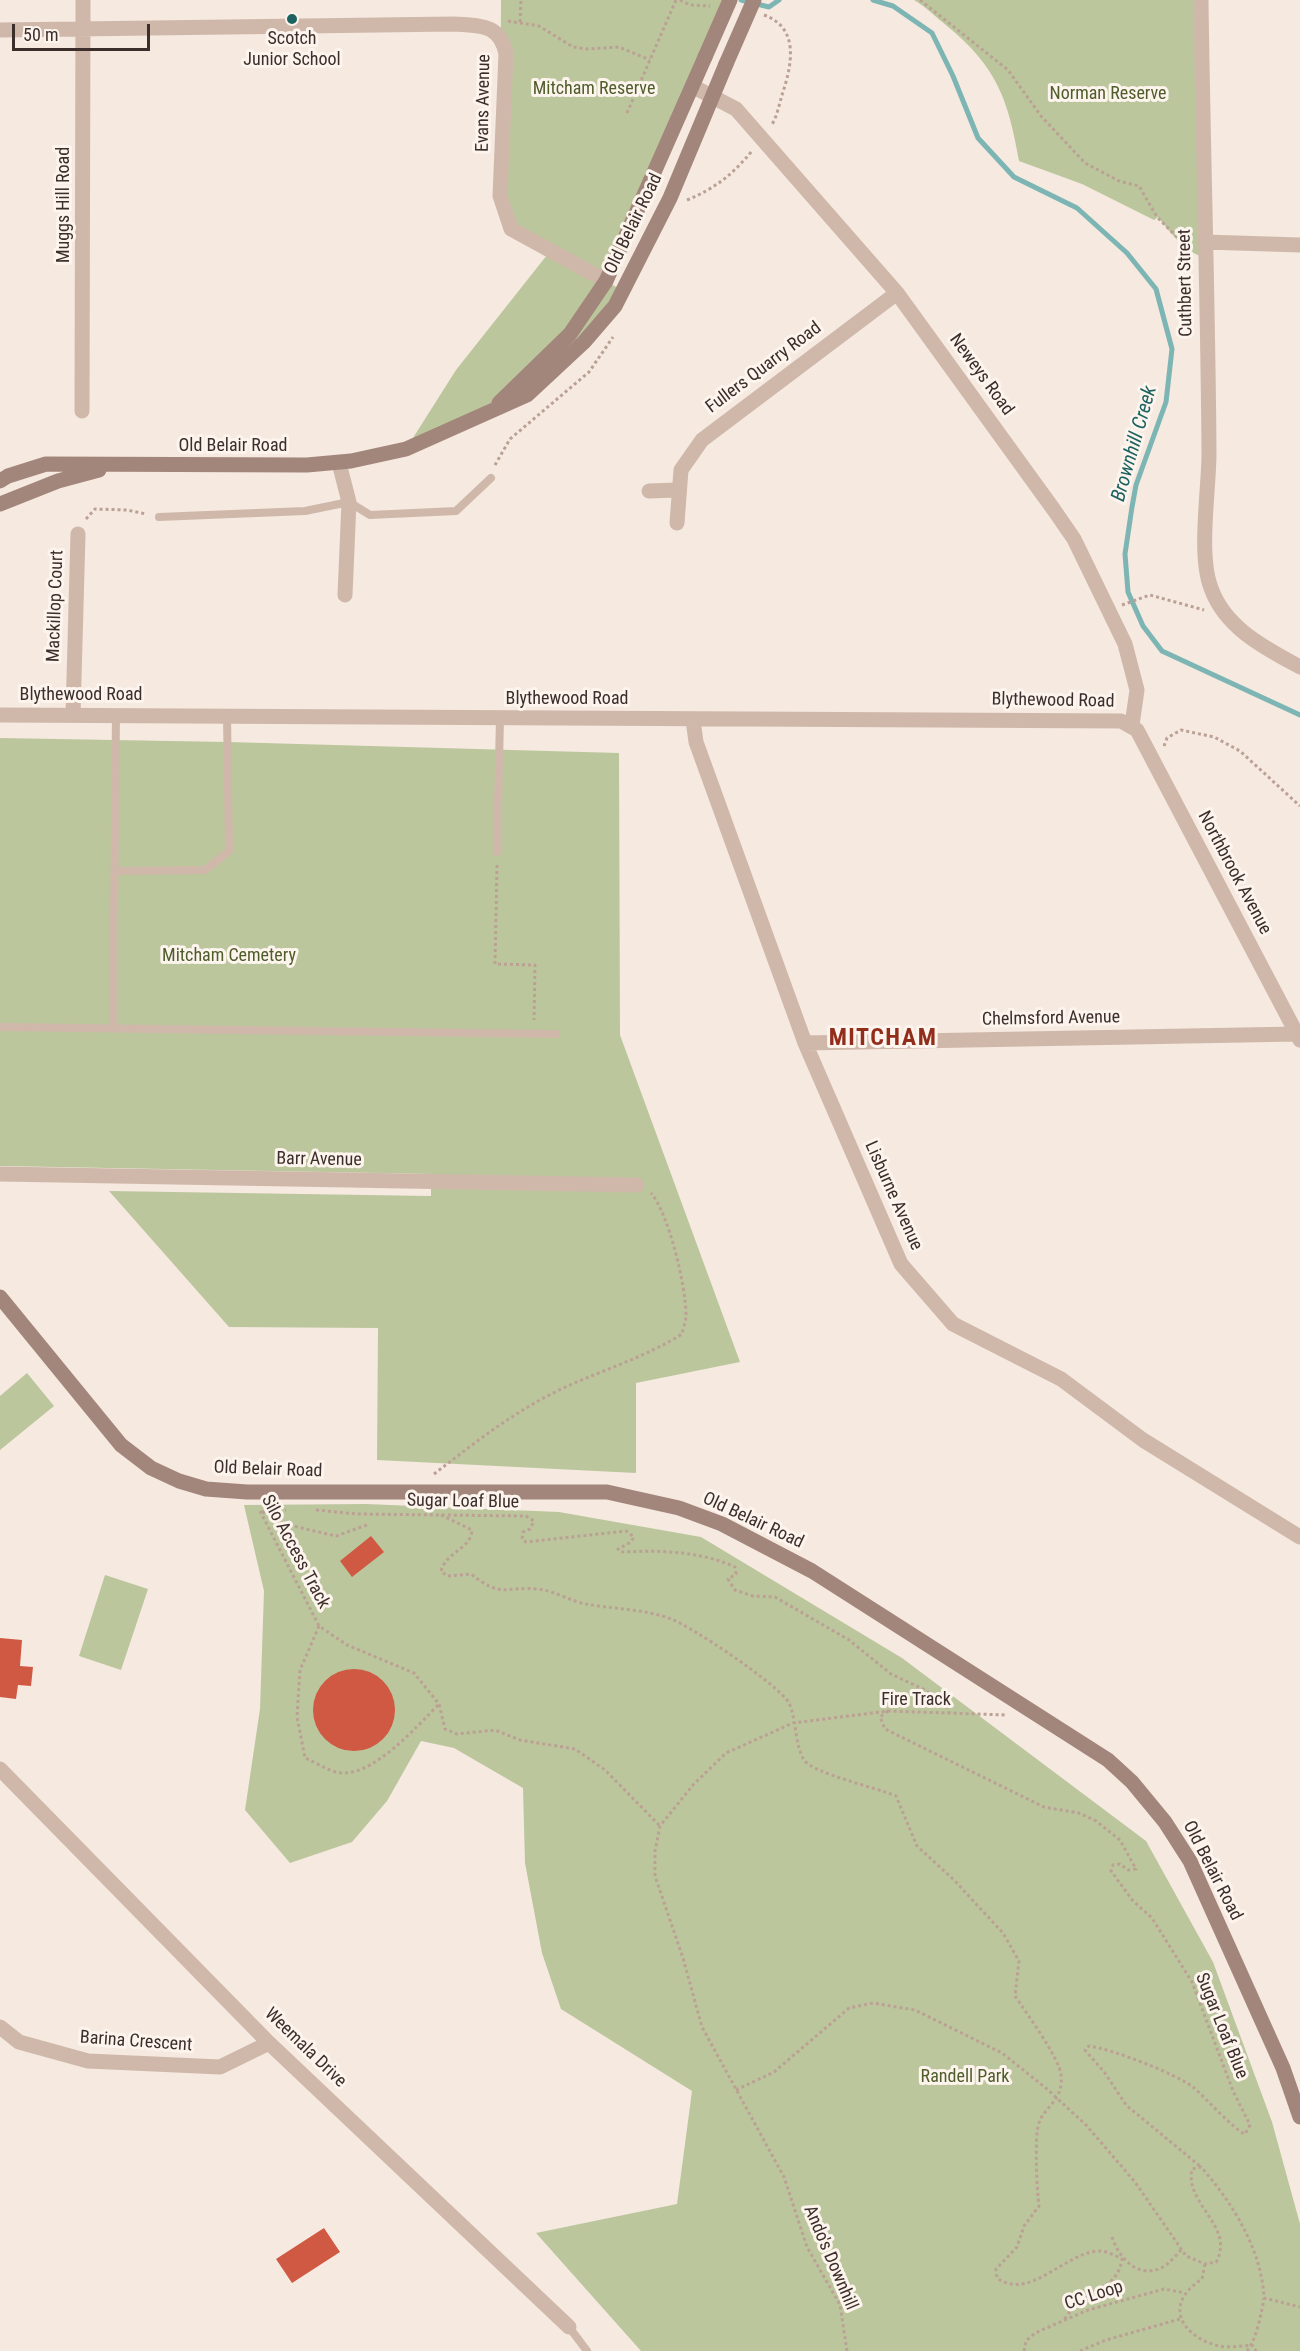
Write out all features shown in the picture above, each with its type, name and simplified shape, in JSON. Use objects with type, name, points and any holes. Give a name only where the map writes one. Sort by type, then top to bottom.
[{"type":"main road","name":"Old Belair Road","points":[[485,415],[570,334],[606,281],[730,0]]},
{"type":"main road","name":"Old Belair Road","points":[[0,481],[8,476],[46,464],[307,465],[339,462],[406,449],[527,395],[584,342],[615,306],[670,198],[726,64],[757,7]]},
{"type":"main road","points":[[606,281],[623,291]]},
{"type":"main road","name":"Old Belair Road","points":[[0,504],[58,481],[117,465]]},
{"type":"main road","name":"Old Belair Road","points":[[0,1297],[121,1445],[151,1468],[178,1480],[206,1489],[247,1492],[607,1492],[679,1508],[723,1524],[812,1571],[1108,1760],[1132,1782],[1166,1822],[1190,1861],[1283,2068],[1300,2117]]},
{"type":"street","name":"Muggs Hill Road","points":[[82,411],[83,0]]},
{"type":"street","name":"Cuthbert Street","points":[[1201,0],[1209,455],[1206,566],[1210,587],[1217,603]]},
{"type":"street","name":"Evans Avenue","points":[[0,30],[454,24],[481,26],[494,30],[500,36],[506,54],[500,196],[511,229],[606,281]]},
{"type":"street","name":"Neweys Road","points":[[692,86],[736,109],[897,292],[1074,539],[1125,644],[1137,690],[1132,725]]},
{"type":"street","points":[[1205,250],[1300,245]]},
{"type":"street","name":"Fullers Quarry Road","points":[[677,523],[677,490],[681,471],[702,440],[897,292]]},
{"type":"street","points":[[339,462],[349,502],[345,595]]},
{"type":"street","points":[[649,490],[677,490]]},
{"type":"street","name":"Mackillop Court","points":[[73,715],[78,534]]},
{"type":"street","points":[[1217,603],[1232,623],[1254,640],[1300,667]]},
{"type":"street","name":"Blythewood Road","points":[[0,714],[693,720],[1108,719],[1132,725]]},
{"type":"street","name":"Lisburne Avenue","points":[[693,720],[696,742],[805,1043],[901,1264],[953,1324],[1061,1379],[1143,1440],[1300,1537]]},
{"type":"street","name":"Northbrook Avenue","points":[[1132,725],[1137,730],[1298,1037]]},
{"type":"street","name":"Chelmsford Avenue","points":[[805,1043],[1298,1037]]},
{"type":"street","name":"Barr Avenue","points":[[0,1174],[637,1185]]},
{"type":"street","name":"Weemala Drive","points":[[0,1769],[269,2043],[569,2327]]},
{"type":"street","name":"Barina Crescent","points":[[0,2027],[19,2042],[88,2061],[220,2067],[269,2043]]},
{"type":"lane","points":[[159,518],[305,511],[349,502],[370,515],[456,511],[491,478]]},
{"type":"lane","points":[[113,1028],[116,715]]},
{"type":"lane","points":[[115,871],[205,870],[229,851],[228,716]]},
{"type":"lane","points":[[497,852],[500,718]]},
{"type":"lane","points":[[0,1027],[556,1034]]},
{"type":"lane","name":"Weemala Drive","points":[[569,2327],[587,2351]]},
{"type":"path","points":[[519,23],[521,0]]},
{"type":"path","points":[[627,113],[678,0],[690,5],[714,6]]},
{"type":"path","points":[[920,0],[1008,70],[1041,116],[1085,163],[1119,181],[1139,186],[1151,208],[1179,241],[1198,256],[1205,250]]},
{"type":"path","points":[[757,7],[775,19],[787,32],[792,55],[790,74],[773,123],[762,139]]},
{"type":"path","points":[[494,30],[507,21],[539,26],[573,47],[586,49],[619,47],[650,60]]},
{"type":"path","points":[[78,534],[95,509],[128,510],[159,518]]},
{"type":"path","points":[[1125,604],[1150,595],[1202,610],[1208,610],[1217,603]]},
{"type":"path","points":[[1156,766],[1167,738],[1181,730],[1214,737],[1240,751],[1300,806]]},
{"type":"path","points":[[497,852],[495,964],[535,964],[534,1034]]},
{"type":"path","points":[[412,1492],[481,1437],[540,1400],[614,1365],[659,1348],[682,1334],[686,1316],[674,1248],[660,1204],[652,1193],[637,1185]]},
{"type":"path","name":"Silo Access Track","points":[[247,1492],[261,1512],[295,1583],[319,1626],[347,1645],[414,1673],[439,1704],[402,1741],[369,1767],[337,1773],[305,1758],[297,1717],[300,1670],[319,1626]]},
{"type":"path","name":"Sugar Loaf Blue","points":[[306,1509],[357,1514],[526,1516],[534,1521],[530,1529],[523,1532],[522,1539],[526,1542],[626,1531],[634,1537],[632,1542],[618,1549],[621,1552],[656,1551],[702,1556],[724,1562],[735,1567],[736,1574],[728,1579],[735,1590],[753,1596],[775,1597],[849,1640],[891,1674],[923,1689],[946,1705],[949,1713]]},
{"type":"path","points":[[261,1512],[295,1510]]},
{"type":"path","points":[[261,1512],[293,1526],[336,1536],[367,1526]]},
{"type":"path","points":[[441,1515],[472,1530],[468,1543],[447,1557],[442,1565],[441,1571],[447,1576],[471,1574],[489,1587],[502,1592],[539,1589],[583,1603],[671,1619],[708,1641],[774,1688],[789,1703],[792,1723],[804,1760],[821,1773],[874,1787],[896,1796],[917,1846],[962,1888],[1003,1933],[1019,1960],[1015,1996],[1032,2019],[1061,2074],[1057,2099],[1039,2123],[1035,2182],[1039,2206],[1024,2226],[1017,2247],[996,2269],[997,2278],[1006,2284],[1021,2284],[1042,2277],[1073,2258],[1100,2251],[1122,2259]]},
{"type":"path","points":[[439,1704],[445,1729],[458,1734],[495,1730],[520,1740],[575,1749],[605,1770],[660,1826]]},
{"type":"path","name":"Sugar Loaf Blue","points":[[888,1711],[880,1718],[885,1729],[1044,1808],[1087,1817],[1120,1840],[1136,1869],[1128,1870],[1120,1864],[1113,1865],[1111,1871],[1133,1901],[1152,1918],[1192,1982],[1233,2091],[1250,2125],[1245,2134],[1238,2131],[1231,2120],[1192,2086],[1171,2075],[1115,2052],[1089,2046],[1085,2050],[1126,2105],[1201,2167]]},
{"type":"path","name":"Fire Track","points":[[660,1826],[693,1785],[726,1753],[792,1723],[888,1711],[1008,1715]]},
{"type":"path","name":"Ando's Downhill","points":[[660,1826],[655,1851],[655,1876],[683,1958],[702,2027],[784,2177],[807,2247],[840,2305],[848,2351]]},
{"type":"path","points":[[736,2090],[774,2072],[849,2008],[873,2003],[915,2010],[956,2029],[1002,2053],[1086,2125],[1135,2182],[1186,2256],[1205,2264],[1216,2262],[1221,2254],[1216,2226],[1201,2206],[1189,2181],[1192,2169],[1201,2167],[1225,2194],[1263,2275],[1264,2298],[1252,2345],[1247,2351]]},
{"type":"path","points":[[1112,2237],[1117,2253],[1122,2259],[1131,2266],[1150,2271],[1164,2266],[1182,2249]]},
{"type":"path","points":[[1063,2321],[1078,2302],[1111,2282],[1120,2271],[1122,2259]]},
{"type":"path","points":[[1205,2264],[1202,2279],[1185,2293],[1180,2306],[1180,2319],[1187,2330],[1204,2341],[1222,2347],[1252,2345]]},
{"type":"path","name":"CC Loop","points":[[1024,2351],[1026,2341],[1035,2333],[1088,2310],[1164,2289],[1185,2293]]},
{"type":"path","points":[[1264,2298],[1300,2307]]},
{"type":"path","points":[[1080,2351],[1106,2340],[1180,2319]]},
{"type":"path","points":[[1252,2345],[1256,2351]]},
{"type":"green space","name":"Mitcham Reserve","points":[[501,0],[730,0],[606,281],[623,291],[527,395],[406,449],[456,370],[551,250],[511,229],[500,196]]},
{"type":"green space","name":"Norman Reserve","points":[[914,0],[1202,0],[1205,257],[1185,247],[1158,217],[1154,220],[1082,184],[1019,161],[1005,102],[989,70],[964,41]]},
{"type":"green space","name":"Mitcham Cemetery","points":[[0,738],[619,753],[620,1035],[740,1362],[636,1383],[636,1473],[377,1460],[378,1328],[229,1327],[109,1191],[431,1196],[431,1174],[0,1166]]},
{"type":"green space","points":[[27,1373],[54,1406],[0,1450],[0,1396]]},
{"type":"green space","name":"Randell Park","points":[[366,1504],[559,1512],[701,1537],[902,1658],[1146,1841],[1213,1962],[1272,2122],[1300,2224],[1300,2351],[641,2351],[536,2233],[677,2204],[692,2091],[561,2009],[542,1953],[525,1863],[523,1788],[454,1748],[421,1741],[387,1801],[352,1842],[290,1863],[245,1810],[260,1709],[264,1591],[244,1505]]},
{"type":"green space","points":[[105,1575],[148,1589],[121,1670],[79,1656]]},
{"type":"building","points":[[371,1536],[384,1552],[352,1577],[340,1561]]},
{"type":"building","points":[[0,1638],[22,1640],[20,1666],[33,1667],[31,1686],[18,1685],[16,1699],[0,1697]]},
{"type":"building","points":[[354,1669],[370,1672],[383,1681],[392,1694],[395,1710],[392,1726],[383,1739],[370,1748],[354,1751],[338,1748],[325,1739],[316,1726],[313,1710],[316,1694],[325,1681],[338,1672]]},
{"type":"building","points":[[324,2228],[340,2252],[292,2283],[276,2259]]},
{"type":"waterway","name":"Brownhill Creek","points":[[741,0],[769,7],[779,0]]},
{"type":"waterway","name":"Brownhill Creek","points":[[873,0],[893,6],[932,33],[953,76],[978,138],[1014,177],[1077,208],[1127,253],[1156,289],[1172,349],[1166,402],[1136,485],[1132,507],[1125,554],[1128,592],[1143,626],[1162,651],[1300,715]]},
{"type":"place","name":"Scotch Junior School","points":[[292,19]]},
{"type":"district","name":"MITCHAM","points":[[883,1039]]}]
